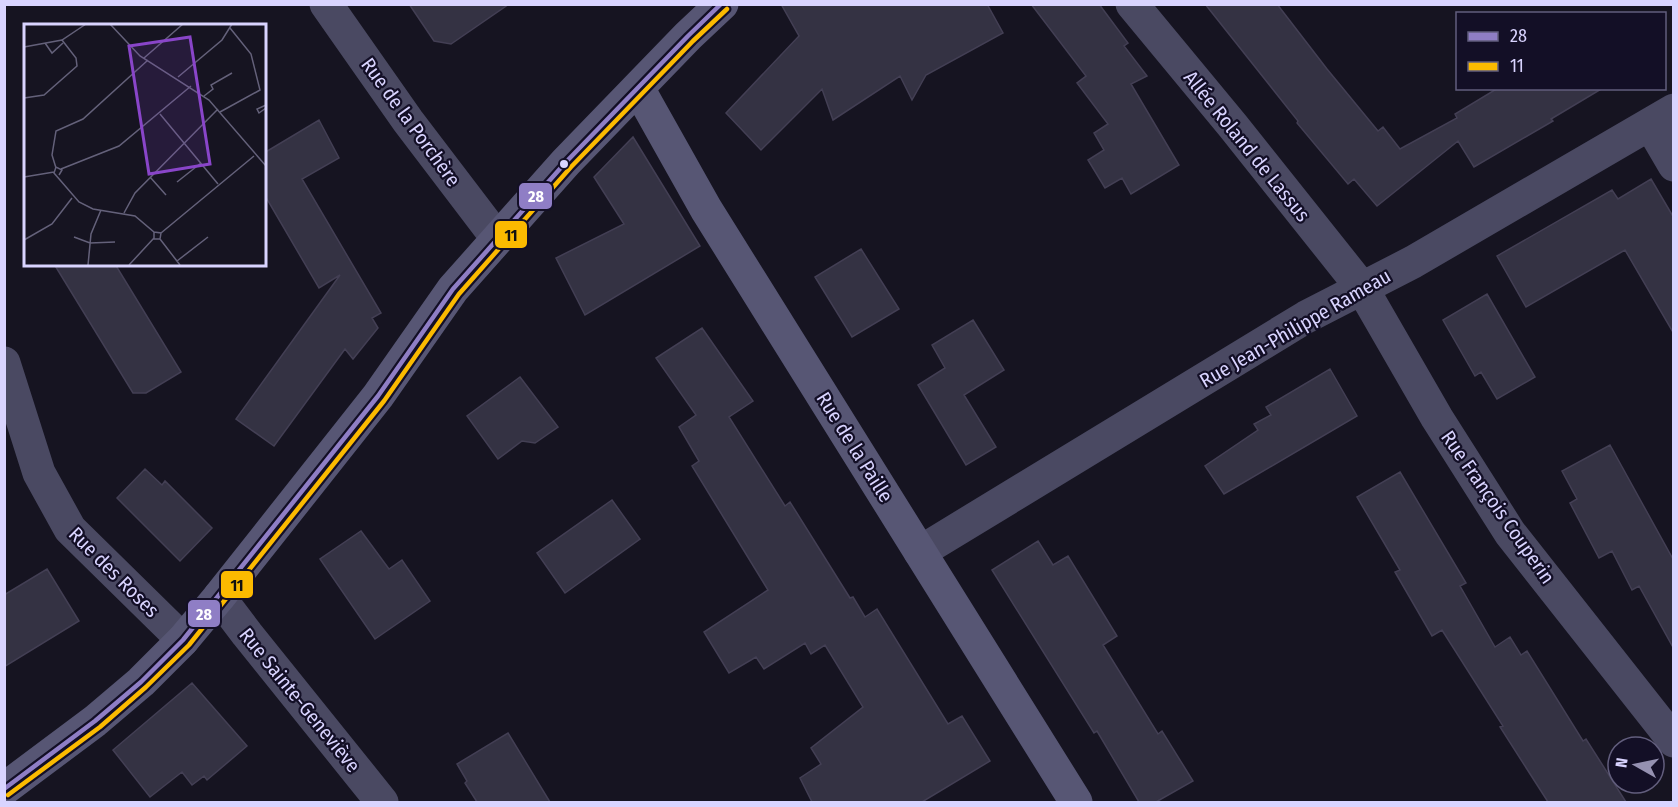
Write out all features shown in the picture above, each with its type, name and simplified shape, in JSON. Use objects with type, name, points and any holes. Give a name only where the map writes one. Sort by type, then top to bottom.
[{"type":"street","name":"Rue de la Porchère","points":[[326,4],[408,121],[497,238]]},
{"type":"street","points":[[4,789],[95,721],[141,682],[183,640],[378,396],[453,288],[566,162],[722,4]]},
{"type":"street","name":"Allée Roland de Lassus","points":[[1132,4],[1362,288]]},
{"type":"street","name":"Rue de la Paille","points":[[638,88],[706,209],[1076,802]]},
{"type":"street","points":[[1662,117],[1674,165]]},
{"type":"street","name":"Rue Jean-Philippe Rameau","points":[[920,552],[1306,317],[1413,262],[1662,117]]},
{"type":"street","name":"Rue François Couperin","points":[[1362,288],[1437,418],[1510,533],[1674,741]]},
{"type":"street","name":"Rue des Roses","points":[[4,363],[39,473],[70,530],[183,640]]},
{"type":"street","name":"Rue Sainte-Geneviève","points":[[219,597],[246,634],[382,802]]},
{"type":"building","points":[[409,4],[509,4],[451,44],[434,41]]},
{"type":"building","points":[[781,4],[987,4],[1003,33],[926,75],[912,100],[900,76],[833,120],[822,89],[761,150],[726,113],[799,36]]},
{"type":"building","points":[[1031,4],[1099,4],[1128,43],[1124,46],[1147,76],[1131,84],[1179,165],[1131,194],[1122,178],[1105,188],[1088,160],[1104,150],[1094,133],[1108,124],[1077,83],[1086,76]]},
{"type":"building","points":[[1205,4],[1277,4],[1378,131],[1383,127],[1400,149],[1457,118],[1455,114],[1495,90],[1600,90],[1551,119],[1553,121],[1474,167],[1458,141],[1377,206],[1354,179],[1348,184],[1297,123],[1298,121]]},
{"type":"building","points":[[319,120],[339,158],[302,179],[381,313],[372,318],[378,328],[353,359],[345,349],[274,446],[236,419],[340,275],[319,288],[266,197],[266,152]]},
{"type":"building","points":[[633,137],[700,246],[585,315],[556,258],[624,224],[594,177]]},
{"type":"building","points":[[1651,179],[1674,218],[1674,334],[1625,250],[1526,307],[1497,256],[1612,190],[1618,199]]},
{"type":"building","points":[[861,249],[899,309],[852,337],[815,277]]},
{"type":"building","points":[[55,266],[116,266],[181,372],[146,393],[133,393]]},
{"type":"building","points":[[1487,294],[1535,377],[1497,399],[1481,372],[1475,376],[1443,320]]},
{"type":"building","points":[[973,320],[1004,370],[964,395],[996,447],[966,465],[918,385],[945,368],[932,345]]},
{"type":"building","points":[[702,328],[753,401],[729,417],[785,506],[790,502],[850,598],[853,597],[865,617],[877,609],[948,724],[962,716],[990,761],[922,802],[812,802],[800,778],[821,764],[811,748],[863,707],[825,645],[811,654],[805,643],[764,669],[756,657],[729,673],[704,632],[768,590],[692,466],[699,461],[679,427],[696,415],[656,358]]},
{"type":"building","points":[[1330,369],[1357,416],[1224,494],[1205,466],[1258,430],[1254,424],[1271,415],[1266,407]]},
{"type":"building","points":[[520,377],[558,427],[535,443],[522,441],[498,459],[467,416]]},
{"type":"building","points":[[1610,445],[1674,561],[1674,649],[1639,586],[1632,590],[1612,551],[1599,558],[1570,503],[1577,499],[1562,471]]},
{"type":"building","points":[[145,469],[162,485],[165,481],[212,528],[180,561],[117,498]]},
{"type":"building","points":[[1400,472],[1466,583],[1460,586],[1495,647],[1510,637],[1521,655],[1527,651],[1583,741],[1586,739],[1606,770],[1606,795],[1622,795],[1626,802],[1548,802],[1442,630],[1432,636],[1395,572],[1400,570],[1357,497]]},
{"type":"building","points":[[612,500],[640,539],[565,593],[537,553]]},
{"type":"building","points":[[361,531],[389,569],[402,560],[430,601],[375,639],[320,559]]},
{"type":"building","points":[[1038,541],[1053,565],[1068,556],[1117,636],[1103,645],[1158,734],[1162,731],[1193,781],[1156,802],[1139,802],[1097,731],[1094,733],[992,570]]},
{"type":"building","points":[[47,569],[79,621],[4,667],[4,595]]},
{"type":"building","points":[[192,683],[247,746],[207,780],[204,776],[192,785],[182,772],[150,797],[113,750]]},
{"type":"building","points":[[508,733],[550,802],[477,802],[465,783],[467,781],[457,764]]},
{"type":"transit line","name":"28","points":[[4,789],[95,721],[141,682],[183,640],[378,396],[453,289],[566,162],[721,4]]},
{"type":"transit line","name":"11","points":[[8,795],[100,727],[189,645],[384,401],[459,294],[571,167],[727,9]]}]
